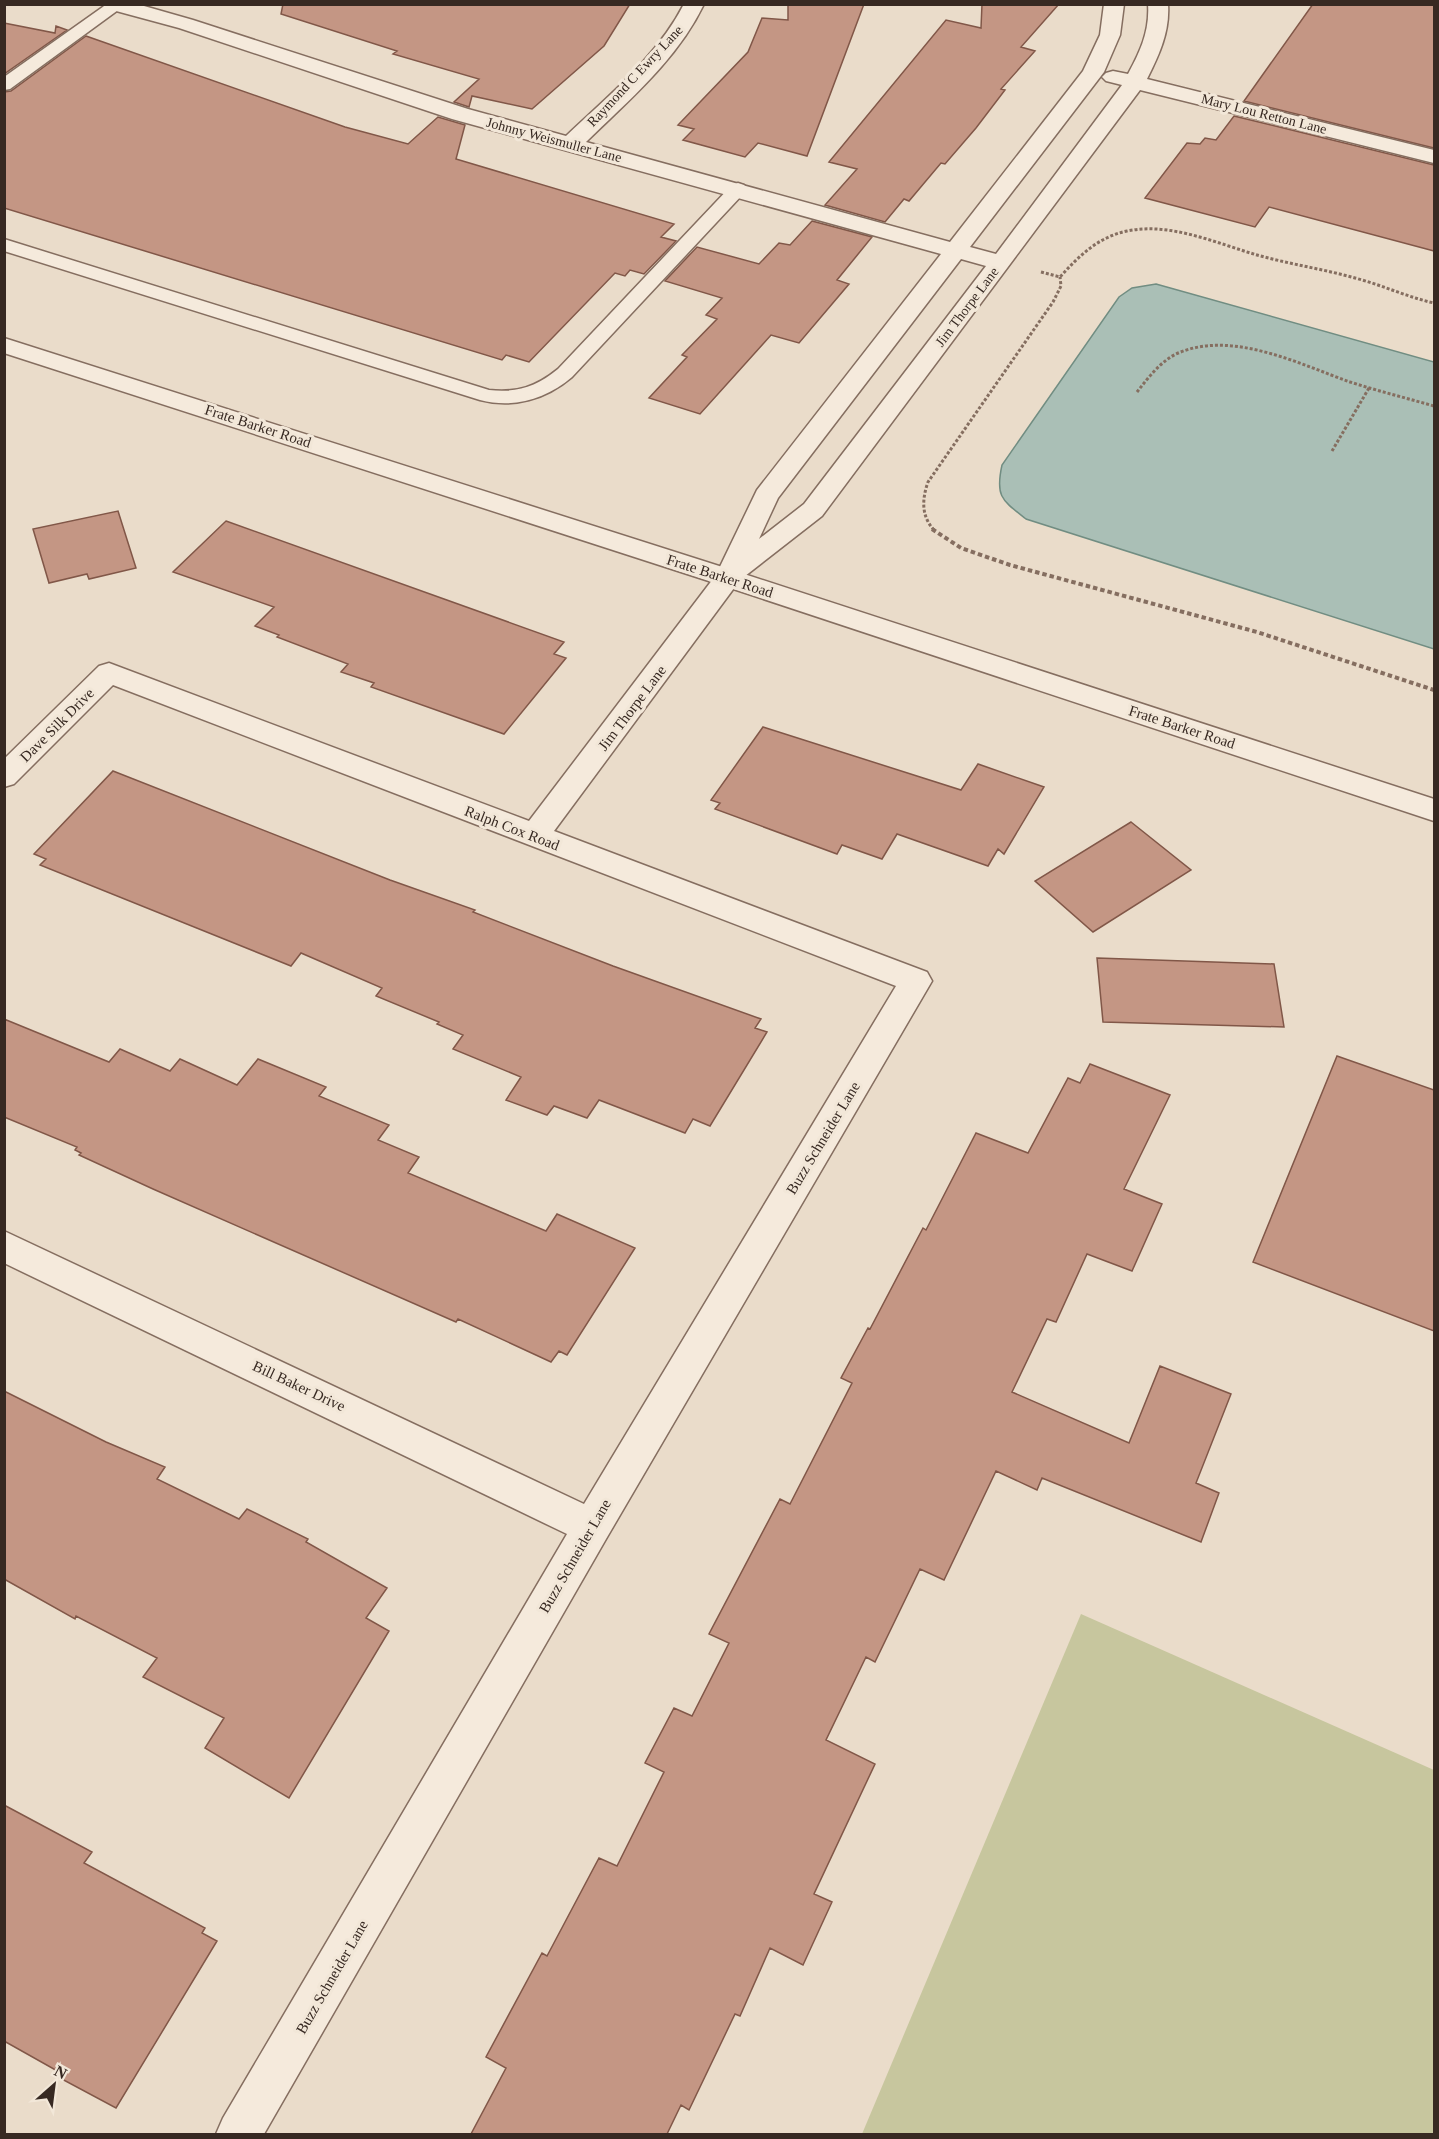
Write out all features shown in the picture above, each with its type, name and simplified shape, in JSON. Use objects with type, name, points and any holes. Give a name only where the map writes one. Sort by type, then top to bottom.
[{"type":"street","name":"Raymond C Ewry Lane","points":[[571,144],[667,46],[684,26],[694,4]]},
{"type":"street","name":"Jim Thorpe Lane","points":[[534,836],[728,578],[766,496],[1093,72],[1110,35],[1114,4]]},
{"type":"street","name":"Jim Thorpe Lane","points":[[728,578],[813,510],[1000,262],[1134,82],[1154,46],[1160,16],[1158,4]]},
{"type":"street","name":"Johnny Weismuller Lane","points":[[116,5],[217,34],[460,114],[1000,262]]},
{"type":"street","name":"Mary Lou Retton Lane","points":[[1093,72],[1434,156]]},
{"type":"street","name":"Frate Barker Road","points":[[4,345],[728,578],[1434,810]]},
{"type":"street","name":"Ralph Cox Road","points":[[109,674],[916,981]]},
{"type":"street","name":"Dave Silk Drive","points":[[4,777],[109,674]]},
{"type":"street","name":"Buzz Schneider Lane","points":[[239,2134],[592,1527],[916,981]]},
{"type":"street","name":"Bill Baker Drive","points":[[4,1246],[592,1527]]},
{"type":"lane","points":[[4,85],[116,5]]},
{"type":"lane","points":[[4,244],[487,396],[510,399],[531,396],[550,386],[565,373],[738,189]]},
{"type":"path","points":[[1434,303],[1362,279],[1260,256],[1202,237],[1161,230],[1120,232],[1104,237],[1084,250],[1060,277],[1060,286],[1053,302],[928,482],[922,506],[925,519],[936,532],[953,544],[975,553],[1078,587],[1256,632],[1434,690]]},
{"type":"path","points":[[1038,272],[1060,277]]},
{"type":"path","points":[[1137,392],[1155,369],[1169,359],[1185,351],[1212,348],[1269,354],[1369,388],[1434,406]]},
{"type":"path","points":[[1332,451],[1369,388]]},
{"type":"green space","points":[[1081,1614],[1434,1770],[1434,2134],[862,2134]]},
{"type":"shaded area","points":[[1156,284],[1434,362],[1434,649],[1026,519],[1002,497],[999,484],[1002,465],[1119,297],[1132,288]]},
{"type":"building","points":[[283,4],[630,4],[604,46],[532,109],[472,96],[469,107],[454,102],[479,79],[393,54],[397,51],[281,14]]},
{"type":"building","points":[[788,4],[864,4],[807,156],[758,143],[745,157],[683,140],[694,129],[678,125],[748,52],[762,18],[788,20]]},
{"type":"building","points":[[982,4],[1059,4],[1021,47],[1035,51],[1001,89],[1005,90],[976,128],[945,164],[941,163],[909,201],[904,199],[885,222],[825,205],[857,169],[829,162],[946,20],[981,28]]},
{"type":"building","points":[[1313,4],[1434,4],[1434,148],[1244,101]]},
{"type":"building","points":[[4,23],[55,33],[56,26],[67,30],[4,74]]},
{"type":"building","points":[[86,36],[345,127],[408,144],[438,117],[465,125],[456,159],[674,224],[661,237],[676,241],[644,274],[630,270],[625,276],[615,273],[529,362],[506,355],[502,360],[4,208],[4,92],[11,91]]},
{"type":"building","points":[[1234,116],[1434,165],[1434,251],[1269,207],[1255,227],[1145,198],[1187,143],[1200,144],[1205,138],[1216,140]]},
{"type":"building","points":[[812,221],[872,237],[837,280],[849,284],[799,343],[771,335],[700,414],[649,398],[687,357],[682,355],[717,319],[706,315],[722,298],[665,281],[697,247],[759,264],[779,243],[790,245]]},
{"type":"building","points":[[118,511],[136,568],[89,579],[87,574],[49,583],[33,529]]},
{"type":"building","points":[[226,521],[564,642],[554,654],[566,658],[504,734],[371,687],[374,683],[341,672],[348,664],[277,637],[279,635],[255,626],[274,607],[173,572]]},
{"type":"building","points":[[763,727],[961,790],[978,764],[1044,787],[1004,854],[998,849],[988,866],[897,834],[882,859],[842,845],[837,854],[715,809],[720,803],[711,800]]},
{"type":"building","points":[[113,771],[390,880],[475,910],[473,912],[613,966],[761,1019],[755,1028],[767,1032],[710,1126],[693,1119],[685,1133],[599,1100],[587,1118],[554,1106],[547,1115],[506,1100],[521,1077],[453,1049],[463,1035],[437,1024],[439,1022],[376,996],[382,988],[301,953],[291,966],[40,865],[46,859],[34,854]]},
{"type":"building","points":[[1131,822],[1191,870],[1093,932],[1035,881]]},
{"type":"building","points":[[1097,958],[1274,964],[1284,1027],[1103,1022]]},
{"type":"building","points":[[4,1019],[109,1062],[120,1049],[170,1071],[180,1059],[237,1085],[258,1059],[326,1087],[319,1096],[389,1125],[378,1140],[419,1157],[408,1173],[546,1231],[557,1214],[635,1248],[567,1355],[559,1351],[551,1362],[458,1319],[456,1322],[153,1189],[79,1155],[81,1153],[75,1150],[77,1147],[4,1117]]},
{"type":"building","points":[[1337,1056],[1434,1090],[1434,1331],[1253,1262]]},
{"type":"building","points":[[1090,1064],[1170,1095],[1124,1189],[1162,1204],[1132,1271],[1087,1254],[1056,1322],[1047,1319],[1012,1392],[1129,1443],[1160,1366],[1231,1394],[1196,1483],[1219,1493],[1201,1542],[1042,1478],[1037,1490],[996,1471],[944,1580],[920,1569],[875,1662],[866,1657],[826,1740],[875,1764],[814,1894],[832,1902],[803,1965],[770,1948],[740,2016],[735,2014],[689,2110],[681,2105],[667,2134],[471,2134],[506,2068],[486,2057],[542,1953],[547,1956],[599,1858],[617,1866],[664,1772],[645,1763],[674,1708],[692,1716],[729,1643],[709,1634],[780,1499],[790,1504],[852,1383],[841,1378],[868,1328],[870,1329],[923,1228],[926,1230],[976,1133],[1028,1153],[1068,1078],[1080,1083]]},
{"type":"building","points":[[4,1391],[106,1442],[165,1467],[157,1479],[239,1519],[247,1509],[308,1539],[306,1542],[387,1588],[366,1618],[389,1631],[289,1798],[205,1748],[224,1718],[143,1677],[157,1658],[76,1616],[75,1619],[4,1579]]},
{"type":"building","points":[[4,1805],[92,1852],[84,1863],[205,1928],[202,1933],[217,1941],[116,2108],[58,2077],[61,2073],[4,2041]]}]
